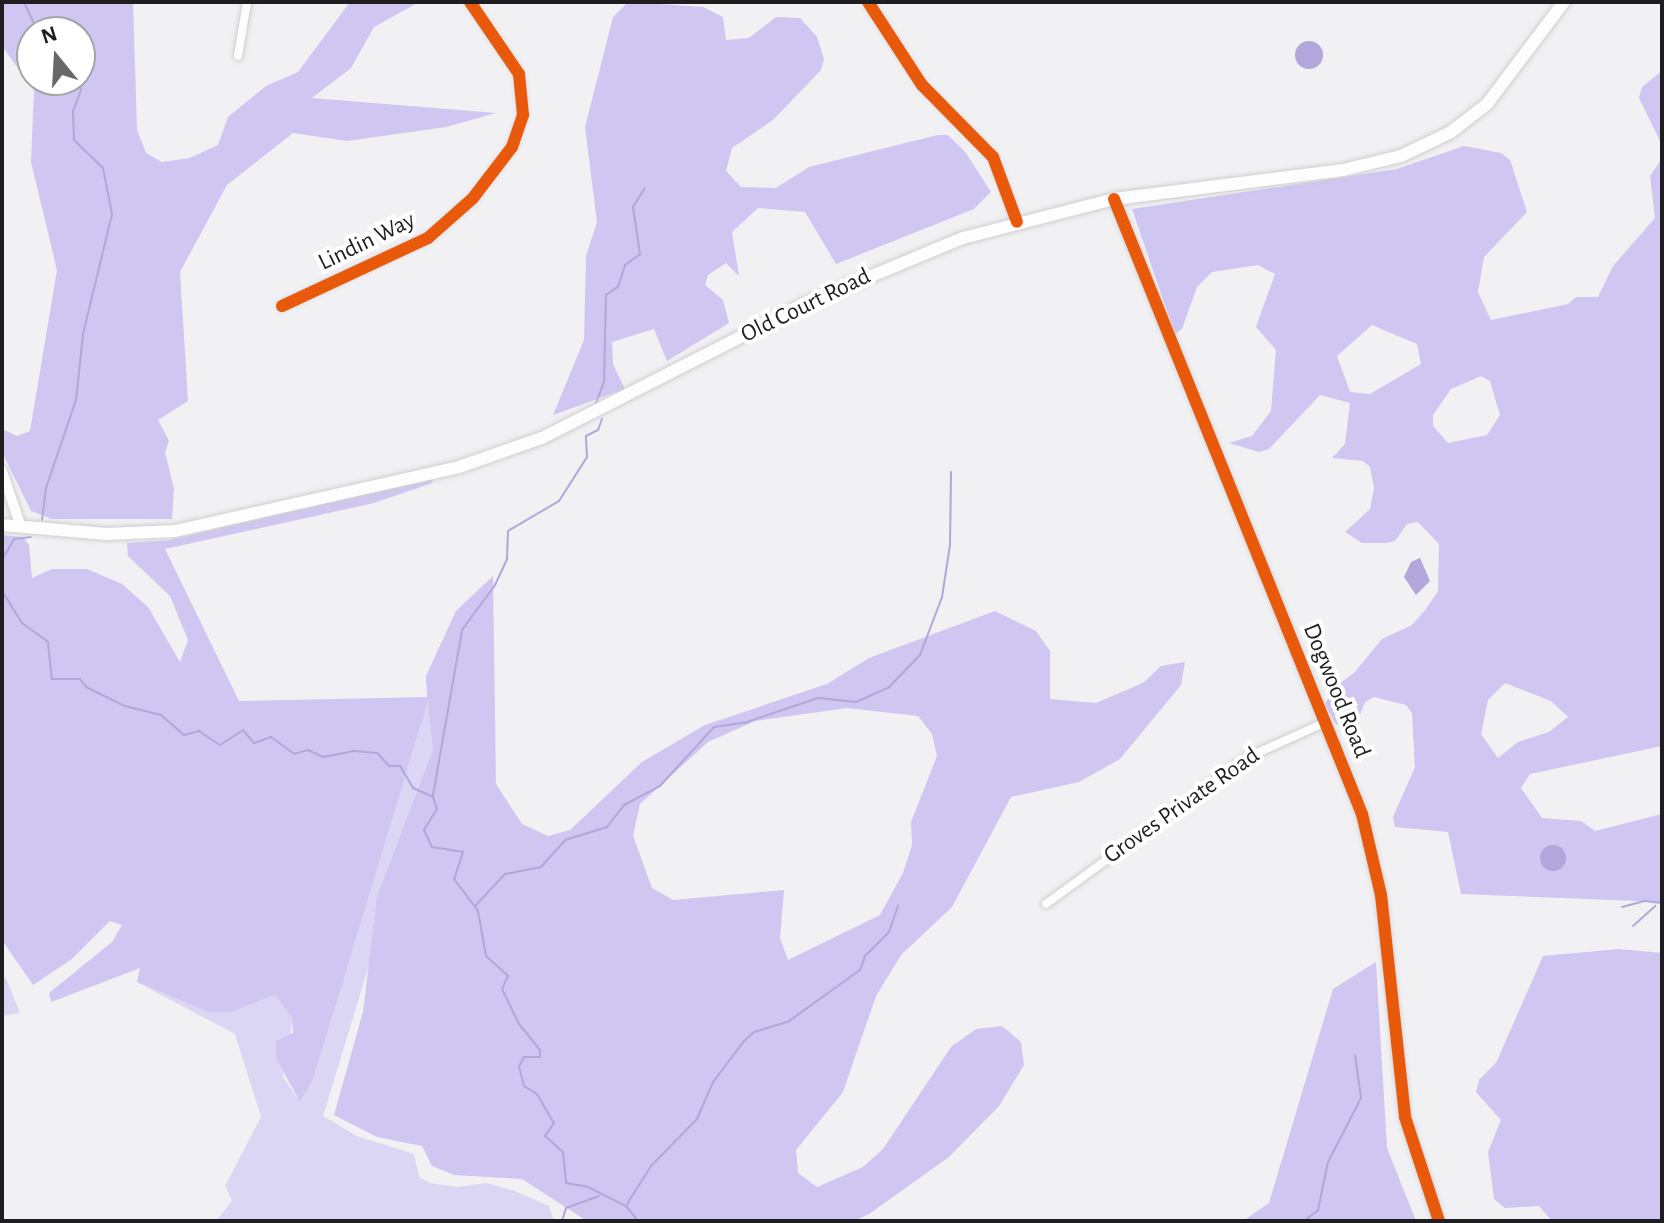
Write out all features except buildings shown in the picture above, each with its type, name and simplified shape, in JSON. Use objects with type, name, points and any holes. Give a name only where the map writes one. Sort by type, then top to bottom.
[{"type":"main road","name":"Old Court Road","points":[[2,525],[129,535],[185,530],[499,455],[573,424],[828,293],[923,253],[1017,222],[1114,199],[1343,170],[1401,156],[1451,132],[1487,104],[1564,2]]},
{"type":"street","points":[[238,56],[247,2]]},
{"type":"street","name":"Lindin Way","points":[[282,306],[428,238],[473,198],[512,147],[523,115],[519,74],[470,2]]},
{"type":"street","points":[[868,2],[922,85],[993,157],[1017,222]]},
{"type":"street","name":"Dogwood Road","points":[[1114,199],[1326,722],[1374,860],[1405,1117],[1439,1221]]},
{"type":"street","points":[[2,471],[21,527]]},
{"type":"street","name":"Groves Private Road","points":[[1046,904],[1246,758],[1326,722]]},
{"type":"shaded area","points":[[2,2],[133,2],[137,130],[146,153],[162,162],[190,158],[218,145],[228,117],[266,86],[298,72],[350,2],[419,2],[374,27],[351,68],[312,98],[496,113],[446,127],[347,141],[293,133],[227,185],[180,272],[188,401],[158,420],[169,441],[165,452],[174,489],[172,519],[52,519],[31,511],[2,452],[2,429],[17,436],[30,431],[57,270],[31,162],[34,96],[96,96],[96,16],[16,16],[16,66],[2,46]]},
{"type":"shaded area","points":[[628,2],[703,7],[723,17],[726,40],[749,38],[776,17],[800,18],[817,37],[824,59],[821,70],[773,120],[732,148],[726,171],[741,187],[776,188],[809,167],[948,135],[966,153],[991,192],[974,209],[836,264],[805,212],[758,208],[732,232],[739,276],[726,263],[708,275],[705,285],[723,300],[729,323],[667,361],[654,329],[612,342],[613,364],[625,389],[553,415],[584,340],[586,256],[597,222],[585,127],[613,17]]},
{"type":"shaded area","points":[[1309,41],[1319,45],[1323,55],[1319,65],[1309,69],[1299,65],[1295,55],[1299,45]]},
{"type":"shaded area","points":[[1662,71],[1662,145],[1639,98],[1642,87]]},
{"type":"shaded area","points":[[1464,146],[1501,153],[1510,160],[1527,212],[1484,257],[1478,292],[1491,320],[1568,304],[1576,297],[1598,297],[1613,266],[1655,218],[1650,176],[1662,158],[1662,746],[1530,774],[1521,788],[1542,818],[1581,821],[1595,831],[1662,814],[1662,902],[1461,894],[1448,832],[1395,827],[1393,817],[1415,767],[1412,713],[1406,705],[1374,697],[1365,702],[1352,735],[1335,723],[1325,704],[1335,687],[1354,673],[1382,639],[1412,625],[1426,609],[1438,591],[1439,544],[1418,522],[1407,524],[1395,541],[1386,543],[1362,543],[1345,532],[1370,509],[1374,488],[1370,467],[1363,461],[1332,458],[1345,444],[1350,403],[1320,395],[1269,449],[1259,452],[1229,443],[1252,436],[1271,411],[1276,350],[1256,327],[1275,274],[1258,265],[1212,272],[1197,287],[1182,329],[1175,334],[1132,209],[1397,169]],"holes":[[[1372,325],[1417,344],[1421,364],[1370,394],[1350,392],[1337,356]],[[1481,376],[1490,381],[1500,415],[1487,435],[1448,443],[1433,426],[1433,415],[1451,389]],[[1505,683],[1551,701],[1568,717],[1549,732],[1518,742],[1498,758],[1481,734],[1488,700]]]},
{"type":"shaded area","points":[[433,478],[432,483],[374,503],[165,549],[239,701],[427,697],[426,676],[456,611],[493,576],[496,784],[522,824],[548,836],[570,830],[642,762],[705,725],[827,684],[869,658],[995,611],[1036,631],[1050,651],[1050,699],[1096,703],[1143,683],[1161,666],[1185,662],[1181,685],[1120,759],[1079,782],[1011,797],[952,907],[901,955],[876,996],[843,1092],[796,1150],[798,1173],[817,1187],[863,1167],[883,1149],[951,1047],[976,1029],[1002,1026],[1021,1042],[1024,1065],[999,1106],[949,1157],[869,1214],[854,1221],[587,1221],[522,1179],[454,1175],[432,1166],[422,1146],[377,1137],[334,1115],[363,1012],[377,897],[433,750],[428,700],[312,1082],[300,1102],[276,1058],[276,1041],[293,1033],[292,1017],[275,995],[231,1012],[208,1012],[137,982],[140,968],[51,1002],[49,993],[112,942],[122,925],[110,921],[72,959],[33,985],[2,940],[2,535],[23,537],[29,545],[32,578],[52,569],[87,569],[122,584],[148,607],[180,662],[188,640],[170,596],[128,556],[127,543],[170,540]],"holes":[[[847,708],[918,716],[932,734],[937,756],[911,822],[912,845],[903,873],[880,915],[788,960],[780,938],[784,890],[673,900],[652,888],[633,836],[640,804],[708,742],[755,721]]]},
{"type":"shaded area","points":[[1420,558],[1430,581],[1416,595],[1404,577],[1411,562]]},
{"type":"shaded area","points":[[428,697],[443,723],[323,1116],[357,1136],[414,1154],[419,1177],[430,1183],[457,1187],[486,1183],[515,1191],[549,1206],[554,1221],[216,1221],[232,1201],[225,1186],[261,1117],[235,1034],[137,982],[208,1012],[231,1012],[275,995],[293,1017],[283,1077],[300,1102],[312,1082]]},
{"type":"shaded area","points":[[1553,845],[1562,849],[1566,858],[1562,867],[1553,871],[1544,867],[1540,858],[1544,849]]},
{"type":"shaded area","points":[[1619,949],[1662,953],[1662,1221],[1552,1221],[1539,1206],[1505,1208],[1494,1199],[1488,1152],[1501,1120],[1476,1092],[1479,1080],[1496,1063],[1543,956]]},
{"type":"shaded area","points":[[1376,962],[1387,1148],[1416,1221],[1243,1221],[1269,1203],[1333,989]]},
{"type":"shaded area","points":[[2,976],[6,978],[20,1013],[2,1016]]},
{"type":"waterway","points":[[24,2],[31,16]]},
{"type":"waterway","points":[[42,520],[46,488],[76,400],[83,334],[112,214],[103,168],[74,140],[73,111],[79,96]]},
{"type":"waterway","points":[[596,403],[604,382],[606,295],[618,287],[625,265],[640,254],[633,207],[645,188]]},
{"type":"waterway","points":[[433,795],[462,630],[495,585],[507,559],[508,531],[559,501],[587,457],[586,436],[598,430],[602,419]]},
{"type":"waterway","points":[[476,905],[505,874],[541,867],[565,840],[607,827],[624,805],[660,786],[714,727],[744,723],[818,698],[856,702],[889,687],[920,655],[942,597],[950,545],[951,472]]},
{"type":"waterway","points":[[2,560],[14,539],[31,537]]},
{"type":"waterway","points":[[2,591],[22,623],[48,642],[52,679],[80,679],[86,687],[125,706],[161,715],[184,735],[199,731],[220,745],[243,730],[254,743],[271,737],[294,754],[308,750],[323,757],[354,751],[377,753],[389,766],[400,766],[413,788],[433,797],[437,809],[424,830],[432,847],[463,852],[454,879],[478,911],[486,956],[508,976],[502,989],[519,1024],[540,1050],[540,1057],[524,1057],[519,1067],[524,1086],[537,1094],[554,1123],[545,1136],[563,1152],[566,1183],[588,1187],[626,1206],[638,1221]]},
{"type":"waterway","points":[[1622,907],[1645,901],[1662,903]]},
{"type":"waterway","points":[[627,1204],[651,1166],[697,1119],[713,1082],[744,1041],[754,1032],[789,1021],[860,970],[865,956],[889,932],[898,906]]},
{"type":"waterway","points":[[1633,926],[1655,906]]},
{"type":"waterway","points":[[1304,1221],[1318,1210],[1328,1162],[1361,1098],[1355,1055]]},
{"type":"waterway","points":[[562,1221],[566,1208],[599,1196]]},
{"type":"cycle path","points":[[282,306],[428,238],[473,198],[512,147],[523,115],[519,74],[470,2]]},
{"type":"cycle path","points":[[868,2],[922,85],[993,157],[1017,222]]},
{"type":"cycle path","points":[[1114,199],[1362,814],[1381,895],[1405,1117],[1439,1221]]}]
